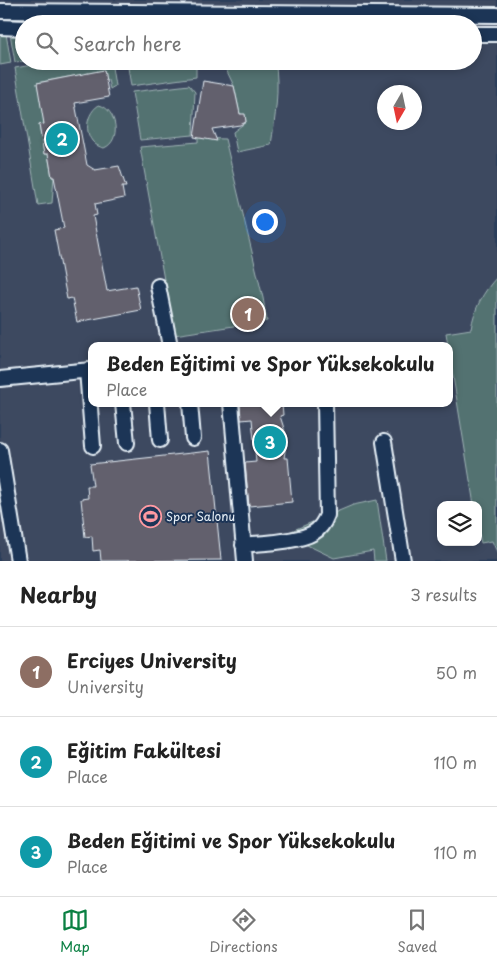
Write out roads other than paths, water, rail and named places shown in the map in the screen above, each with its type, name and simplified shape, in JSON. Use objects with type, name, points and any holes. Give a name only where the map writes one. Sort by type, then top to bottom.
[{"type":"street","points":[[0,11],[497,15]]},
{"type":"street","points":[[1,28],[15,28]]},
{"type":"street","points":[[482,34],[497,34]]},
{"type":"street","points":[[158,286],[169,342]]},
{"type":"street","points":[[0,379],[88,370]]},
{"type":"street","points":[[91,407],[93,446]]},
{"type":"street","points":[[123,407],[126,443]]},
{"type":"street","points":[[157,407],[160,440]]},
{"type":"street","points":[[190,407],[193,438]]},
{"type":"street","points":[[231,407],[245,561]]},
{"type":"street","points":[[243,545],[306,536],[318,529],[327,515],[324,407]]},
{"type":"street","points":[[384,442],[402,561]]},
{"type":"street","points":[[0,450],[18,561]]},
{"type":"place","name":"Eğitim Fakültesi","points":[[62,139]]},
{"type":"place","name":"Erciyes University","points":[[248,314]]},
{"type":"place","name":"Beden Eğitimi ve Spor Yüksekokulu","points":[[270,442]]},
{"type":"place","name":"Spor Salonu","points":[[150,517]]}]
